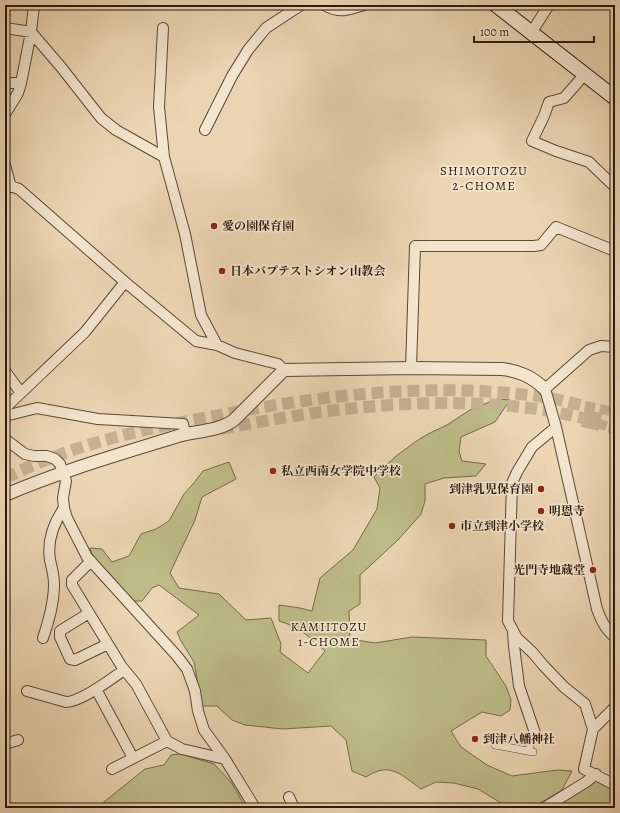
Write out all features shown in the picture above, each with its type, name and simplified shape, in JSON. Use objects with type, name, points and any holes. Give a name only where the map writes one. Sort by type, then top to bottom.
[{"type":"main road","points":[[496,5],[615,98]]},
{"type":"street","points":[[5,114],[18,93],[21,83],[31,32],[34,5]]},
{"type":"street","points":[[205,130],[232,76],[248,50],[266,28],[301,5]]},
{"type":"street","points":[[324,5],[335,11],[364,5]]},
{"type":"street","points":[[531,33],[549,5]]},
{"type":"street","points":[[5,28],[31,32],[101,118],[116,130],[164,157]]},
{"type":"street","points":[[163,28],[159,107],[164,157],[185,234],[201,315],[217,345]]},
{"type":"street","points":[[585,74],[564,98],[549,102],[532,141],[589,162],[615,187]]},
{"type":"street","points":[[5,83],[21,83]]},
{"type":"street","points":[[5,165],[8,185],[19,189],[125,282],[196,341],[217,345],[235,353],[278,364],[284,370]]},
{"type":"street","points":[[411,368],[415,246],[534,246],[541,245],[556,226],[615,251]]},
{"type":"street","points":[[5,408],[86,332],[125,282]]},
{"type":"street","points":[[545,389],[589,350],[601,346],[615,346]]},
{"type":"street","points":[[5,495],[63,472],[185,434],[227,425],[284,370],[411,368],[515,370],[531,378],[545,389],[556,427],[597,609],[602,622],[613,633]]},
{"type":"street","points":[[5,371],[21,393]]},
{"type":"street","points":[[5,416],[37,408],[98,419],[183,424],[185,434]]},
{"type":"street","points":[[556,427],[532,447],[512,483],[508,621],[517,638],[533,652],[564,687],[586,704],[593,729],[584,769],[615,785]]},
{"type":"street","points":[[5,439],[25,454],[47,456],[55,459],[60,464],[66,481],[63,498],[64,508],[67,518],[84,550],[91,561],[187,669],[196,691],[198,711],[204,730],[225,758],[255,808]]},
{"type":"street","points":[[43,638],[52,612],[54,583],[50,557],[51,531],[56,519],[64,508]]},
{"type":"street","points":[[91,561],[72,580],[72,585],[124,670],[136,684],[167,742],[182,749],[225,758]]},
{"type":"street","points":[[89,613],[60,631],[60,637],[70,659],[75,660],[108,644]]},
{"type":"street","points":[[495,745],[531,752],[536,733],[519,686],[513,632]]},
{"type":"street","points":[[27,691],[66,702],[71,702],[124,670]]},
{"type":"street","points":[[96,688],[133,758]]},
{"type":"street","points":[[593,729],[615,708]]},
{"type":"street","points":[[5,744],[18,740]]},
{"type":"street","points":[[112,769],[167,742]]},
{"type":"street","points":[[544,808],[586,782],[596,774]]},
{"type":"street","points":[[289,797],[294,808]]},
{"type":"shaded area","points":[[497,399],[510,400],[495,422],[461,437],[459,451],[462,461],[486,464],[476,476],[444,478],[425,484],[425,501],[421,514],[398,540],[360,575],[360,604],[349,611],[350,639],[375,643],[412,637],[486,640],[486,656],[506,686],[511,700],[510,710],[501,716],[482,712],[451,731],[461,747],[487,765],[512,776],[557,770],[572,771],[562,790],[532,808],[509,808],[478,789],[454,783],[436,782],[421,789],[401,775],[389,770],[374,772],[366,777],[352,771],[346,740],[331,726],[283,729],[245,725],[232,720],[217,706],[202,706],[194,662],[177,632],[199,615],[159,585],[152,588],[142,601],[133,601],[94,560],[90,548],[102,549],[112,562],[129,556],[141,534],[156,529],[169,521],[184,494],[203,471],[229,462],[236,479],[202,497],[195,520],[170,573],[179,588],[219,594],[246,620],[271,618],[281,644],[280,652],[308,673],[325,651],[299,629],[279,621],[279,605],[312,611],[320,578],[353,550],[377,509],[380,488],[374,477],[395,457],[415,442],[447,425],[470,410]]},
{"type":"shaded area","points":[[181,754],[214,764],[231,782],[246,808],[99,808],[104,802],[145,769],[164,765],[171,755]]},
{"type":"shaded area","points":[[595,780],[599,780],[615,791],[615,808],[549,808]]},
{"type":"tunnel","points":[[5,478],[68,452],[134,432],[264,407],[344,396],[384,392],[464,391],[544,397],[585,406]]},
{"type":"tunnel","points":[[221,429],[301,415],[423,403],[504,405],[544,410],[583,418]]},
{"type":"tunnel","points":[[585,406],[615,412]]},
{"type":"tunnel","points":[[583,418],[615,429]]},
{"type":"tunnel","points":[[583,418],[615,425]]},
{"type":"place","name":"愛の園保育園","points":[[214,226]]},
{"type":"place","name":"日本バプテストシオン山教会","points":[[222,271]]},
{"type":"place","name":"私立西南女学院中学校","points":[[273,471]]},
{"type":"place","name":"到津乳児保育園","points":[[541,489]]},
{"type":"place","name":"明恩寺","points":[[541,511]]},
{"type":"place","name":"市立到津小学校","points":[[452,526]]},
{"type":"place","name":"光門寺地蔵堂","points":[[593,570]]},
{"type":"place","name":"到津八幡神社","points":[[475,739]]},
{"type":"district","name":"SHIMOITOZU 2-CHOME","points":[[484,178]]},
{"type":"district","name":"KAMIITOZU 1-CHOME","points":[[329,634]]}]
